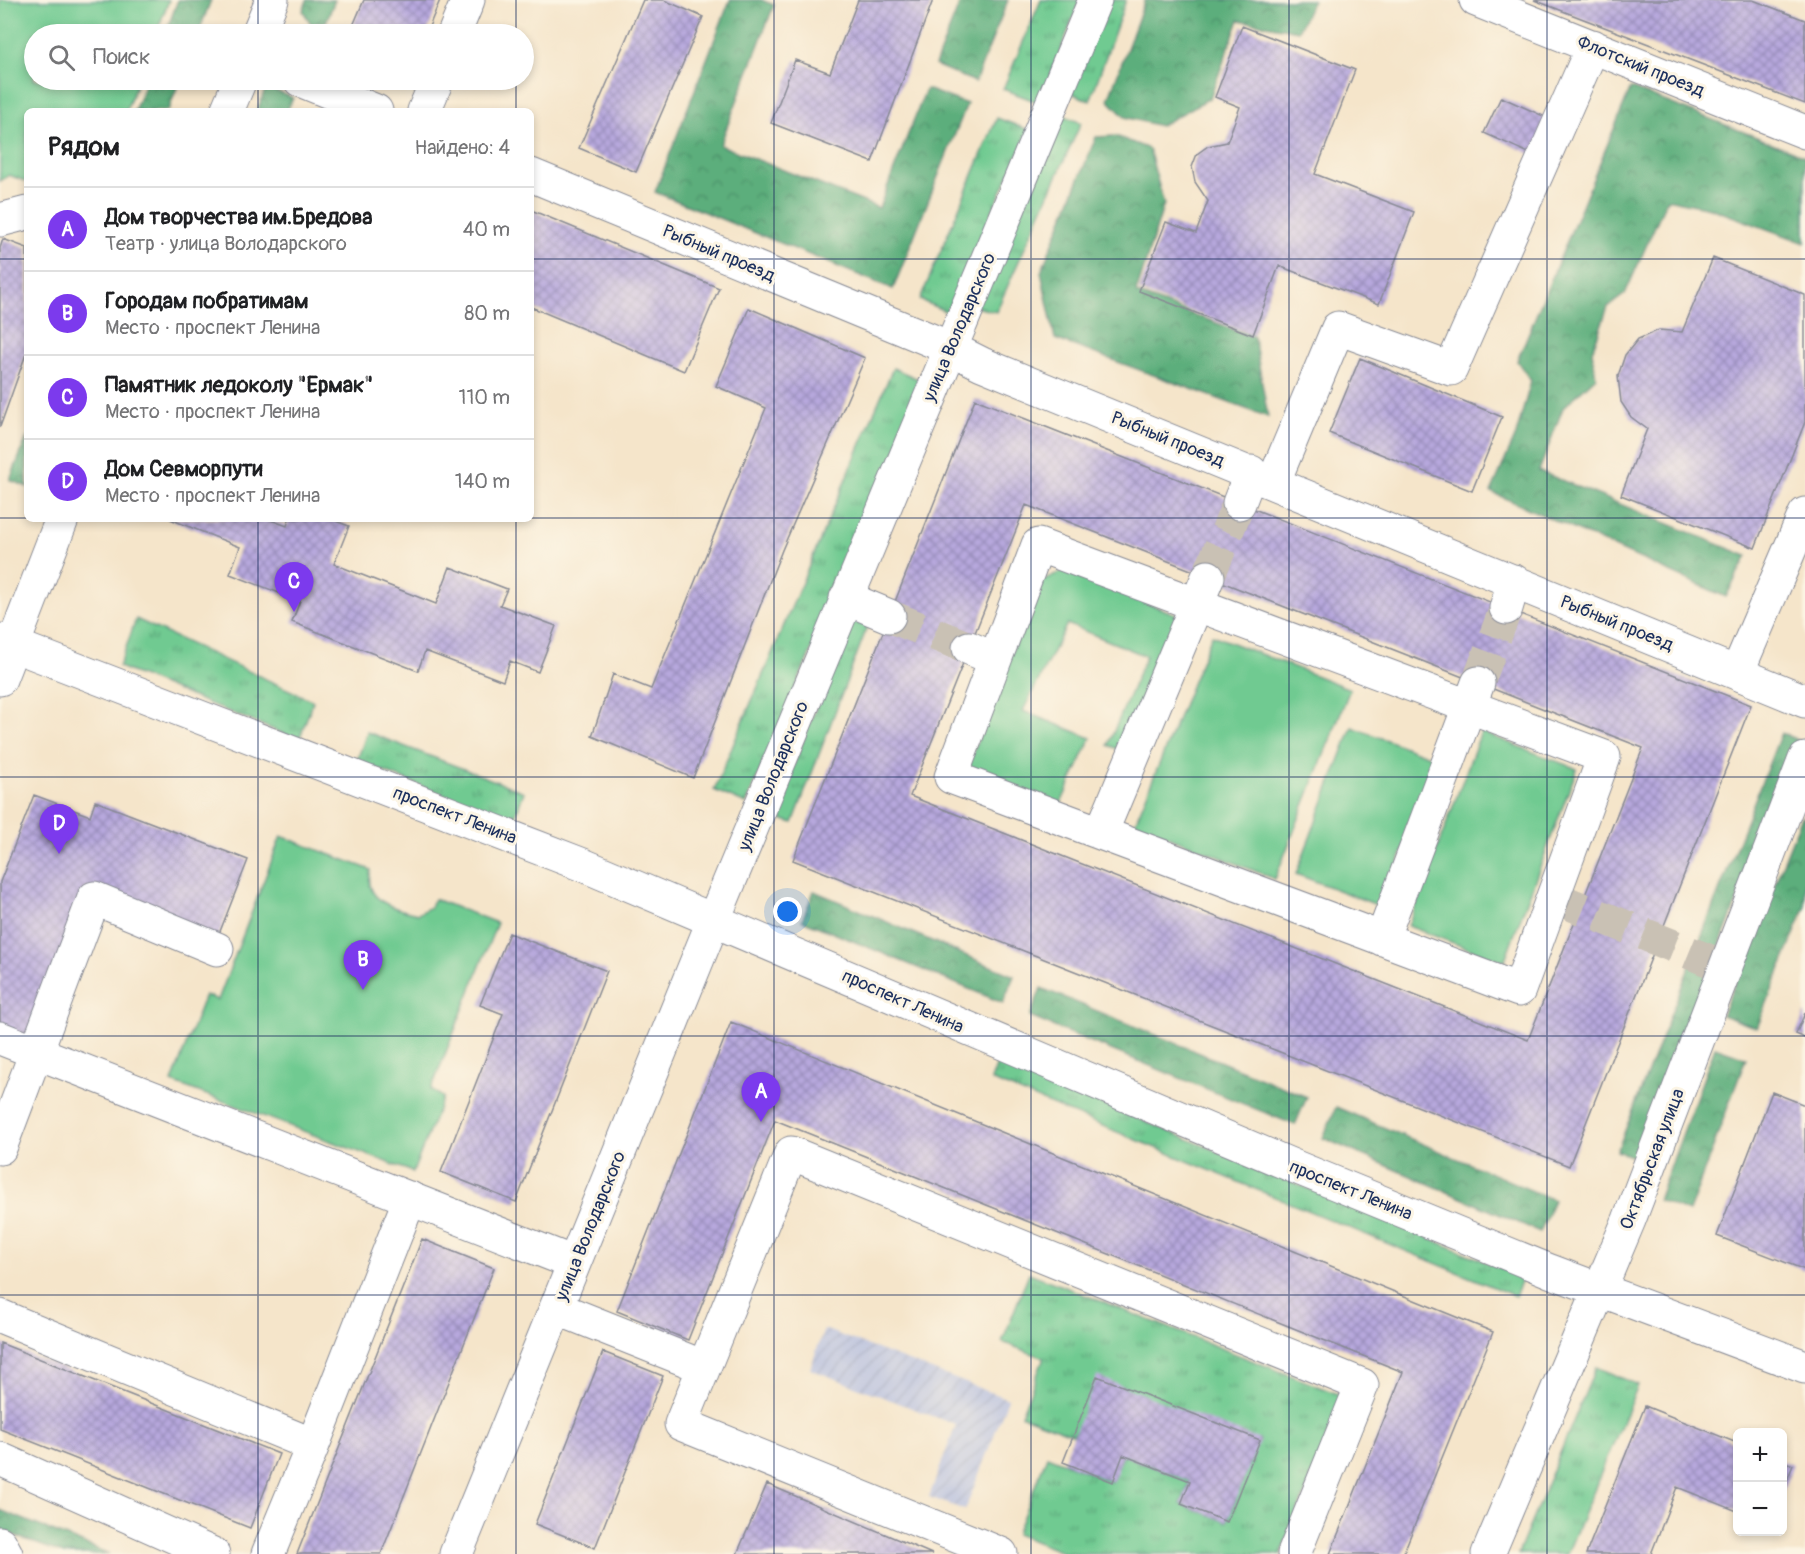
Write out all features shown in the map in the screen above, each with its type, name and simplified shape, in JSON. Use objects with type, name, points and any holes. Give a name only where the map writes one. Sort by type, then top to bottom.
[{"type":"street","points":[[262,24],[272,0]]},
{"type":"street","points":[[458,24],[468,0]]},
{"type":"street","name":"улица Володарского","points":[[460,1553],[574,1263],[714,919],[1095,0]]},
{"type":"street","name":"Флотский проезд","points":[[1476,0],[1805,132]]},
{"type":"street","points":[[1239,503],[1262,477],[1338,328],[1451,369],[1593,46]]},
{"type":"street","points":[[228,108],[236,90]]},
{"type":"street","points":[[325,90],[369,108]]},
{"type":"street","points":[[425,108],[433,90]]},
{"type":"street","name":"Рыбный проезд","points":[[534,176],[950,348],[981,364],[1262,477],[1510,594],[1737,673],[1805,701]]},
{"type":"street","points":[[0,220],[24,214]]},
{"type":"street","points":[[1737,673],[1805,514]]},
{"type":"street","points":[[0,679],[7,642],[61,522]]},
{"type":"street","points":[[1038,545],[1202,590],[1473,695],[1604,757],[1519,990],[951,777],[982,653],[1038,545]]},
{"type":"street","points":[[1101,833],[1202,590]]},
{"type":"street","points":[[846,598],[889,616]]},
{"type":"street","name":"проспект Ленина","points":[[7,642],[583,864],[1298,1168],[1601,1290],[1805,1367]]},
{"type":"street","points":[[1382,939],[1473,695]]},
{"type":"street","name":"Октябрьская улица","points":[[1488,1554],[1601,1290],[1799,795],[1805,759]]},
{"type":"street","points":[[0,1148],[94,898],[217,949]]},
{"type":"street","points":[[0,1038],[574,1263]]},
{"type":"street","points":[[1001,1554],[681,1424],[791,1153],[1362,1385],[1294,1554]]},
{"type":"street","points":[[268,1554],[410,1198]]},
{"type":"street","points":[[556,1308],[704,1367]]},
{"type":"street","points":[[0,1316],[313,1445]]},
{"type":"street","points":[[0,1459],[213,1554]]},
{"type":"street","points":[[0,1543],[6,1554]]},
{"type":"shaded area","points":[[824,1329],[1008,1399],[965,1510],[929,1497],[956,1425],[810,1369]]},
{"type":"green space","points":[[0,0],[169,0],[160,24],[24,24],[24,90],[134,90],[127,108],[24,108],[24,181],[9,175],[0,181]]},
{"type":"green space","points":[[178,0],[211,0],[202,24],[169,24]]},
{"type":"green space","points":[[307,0],[335,0],[326,22],[311,24],[303,11]]},
{"type":"green space","points":[[730,0],[761,0],[774,5],[720,145],[879,208],[926,89],[967,104],[893,289],[655,192]]},
{"type":"green space","points":[[961,0],[1008,0],[975,82],[935,65]]},
{"type":"green space","points":[[1041,0],[1080,0],[1040,103],[1003,89]]},
{"type":"green space","points":[[1100,0],[1126,0],[1090,101],[1065,90]]},
{"type":"green space","points":[[1145,0],[1313,0],[1298,31],[1239,20],[1210,98],[1160,126],[1125,117],[1108,100]]},
{"type":"green space","points":[[1631,88],[1805,156],[1805,243],[1710,208],[1667,199],[1625,294],[1608,307],[1592,351],[1596,377],[1563,408],[1539,471],[1747,556],[1726,597],[1491,492],[1516,435],[1531,381],[1517,361]]},
{"type":"green space","points":[[143,90],[176,90],[169,108],[135,108]]},
{"type":"green space","points":[[265,90],[273,90],[293,98],[288,108],[258,108]]},
{"type":"green space","points":[[1058,113],[1081,123],[996,312],[975,307]]},
{"type":"green space","points":[[997,118],[1029,130],[947,312],[920,300]]},
{"type":"green space","points":[[1116,136],[1149,149],[1164,204],[1136,293],[1254,337],[1268,417],[1055,339],[1041,272],[1096,137]]},
{"type":"green space","points":[[893,368],[925,382],[746,804],[714,790]]},
{"type":"green space","points":[[24,445],[24,486],[10,480]]},
{"type":"green space","points":[[1063,571],[1178,615],[1123,751],[1108,745],[1146,656],[1067,624],[1023,711],[1091,738],[1057,812],[979,780],[969,763],[1038,582]]},
{"type":"green space","points":[[853,611],[871,617],[793,823],[774,817]]},
{"type":"green space","points":[[136,619],[313,701],[299,740],[119,667]]},
{"type":"green space","points":[[1212,635],[1350,689],[1275,879],[1135,823]]},
{"type":"green space","points":[[1352,727],[1437,759],[1382,907],[1296,874]]},
{"type":"green space","points":[[367,732],[524,792],[513,822],[357,761]]},
{"type":"green space","points":[[1481,732],[1577,769],[1504,962],[1408,926]]},
{"type":"green space","points":[[1781,733],[1800,741],[1636,1158],[1617,1151]]},
{"type":"green space","points":[[1802,816],[1805,818],[1805,907],[1757,1028],[1722,1015]]},
{"type":"green space","points":[[281,836],[371,870],[369,880],[371,889],[376,896],[390,906],[418,914],[430,907],[434,899],[497,923],[431,1090],[443,1097],[413,1172],[172,1082],[205,995],[218,1000]]},
{"type":"green space","points":[[814,891],[1014,976],[1003,1003],[802,920]]},
{"type":"green space","points":[[1041,988],[1307,1097],[1295,1125],[1030,1017]]},
{"type":"green space","points":[[1715,1047],[1746,1058],[1689,1212],[1658,1200]]},
{"type":"green space","points":[[998,1061],[1523,1277],[1515,1296],[991,1080]]},
{"type":"green space","points":[[1336,1107],[1554,1200],[1540,1232],[1323,1138]]},
{"type":"green space","points":[[1029,1273],[1343,1396],[1281,1554],[1067,1554],[1016,1534],[1047,1456],[1112,1482],[1123,1455],[1190,1481],[1181,1504],[1227,1522],[1259,1440],[1074,1435],[1021,1415],[1044,1358],[1002,1342]]},
{"type":"green space","points":[[1596,1367],[1638,1385],[1567,1554],[1518,1554]]},
{"type":"green space","points":[[0,1510],[109,1554],[64,1554],[0,1530]]},
{"type":"building","points":[[364,0],[440,0],[430,24],[354,24]]},
{"type":"building","points":[[643,0],[664,0],[703,17],[636,172],[579,148]]},
{"type":"building","points":[[858,0],[933,0],[872,162],[771,123],[795,60],[830,73]]},
{"type":"building","points":[[1534,0],[1753,0],[1805,20],[1805,104]]},
{"type":"building","points":[[1242,26],[1355,70],[1315,174],[1414,212],[1379,304],[1279,266],[1253,335],[1139,291],[1166,222],[1196,233],[1208,201],[1195,182],[1192,167],[1197,154],[1208,146],[1227,142],[1240,107],[1215,97]]},
{"type":"building","points":[[1501,97],[1550,119],[1533,155],[1484,133]]},
{"type":"building","points":[[534,211],[719,288],[684,371],[534,308]]},
{"type":"building","points":[[3,239],[24,247],[24,359],[0,427],[0,248]]},
{"type":"building","points":[[1713,258],[1805,295],[1805,422],[1755,548],[1621,495],[1647,429],[1631,417],[1621,402],[1618,376],[1625,355],[1638,339],[1659,330],[1682,332]]},
{"type":"building","points":[[749,308],[865,358],[782,550],[693,778],[592,736],[613,674],[651,689],[766,408],[716,386]]},
{"type":"building","points":[[1360,358],[1502,417],[1472,491],[1329,433]]},
{"type":"building","points":[[975,399],[1751,705],[1569,1166],[793,860]],"holes":[[[1026,505],[1643,748],[1528,1040],[910,796]]]},
{"type":"building","points":[[178,522],[276,522],[287,526],[288,522],[338,522],[349,526],[334,564],[436,604],[450,567],[507,589],[500,605],[556,626],[538,672],[510,661],[503,681],[425,651],[418,671],[292,622],[300,601],[230,574],[240,547]]},
{"type":"building","points":[[34,795],[90,816],[95,801],[248,860],[217,939],[86,888],[29,1038],[0,1026],[0,882]]},
{"type":"building","points":[[509,933],[607,971],[516,1202],[441,1172],[503,1014],[480,1005]]},
{"type":"building","points":[[1805,1013],[1805,1038],[1796,1034]]},
{"type":"building","points":[[731,1022],[1493,1332],[1403,1554],[1330,1554],[1403,1372],[775,1120],[688,1340],[617,1311]]},
{"type":"building","points":[[1772,1092],[1805,1105],[1805,1270],[1717,1236]]},
{"type":"building","points":[[422,1239],[494,1268],[381,1554],[297,1554]]},
{"type":"building","points":[[0,1343],[279,1454],[250,1528],[0,1429]]},
{"type":"building","points":[[603,1352],[663,1376],[595,1548],[535,1524]]},
{"type":"building","points":[[1097,1376],[1260,1440],[1227,1522],[1181,1504],[1190,1481],[1123,1455],[1113,1482],[1063,1462]]},
{"type":"building","points":[[1645,1406],[1733,1441],[1733,1509],[1677,1487],[1651,1554],[1586,1554]]},
{"type":"building","points":[[1787,1463],[1793,1465],[1787,1481]]},
{"type":"building","points":[[767,1484],[932,1554],[737,1554]]},
{"type":"tunnel","points":[[1208,577],[1239,503]]},
{"type":"tunnel","points":[[1478,683],[1506,608]]},
{"type":"tunnel","points":[[889,616],[969,648]]},
{"type":"tunnel","points":[[1553,897],[1725,967]]},
{"type":"place","name":"Памятник ледоколу \"Ермак\"","points":[[294,612]]},
{"type":"place","name":"Дом Севморпути","points":[[59,854]]},
{"type":"place","name":"Городам побратимам","points":[[363,990]]},
{"type":"place","name":"Дом творчества им.Бредова","points":[[761,1122]]}]
